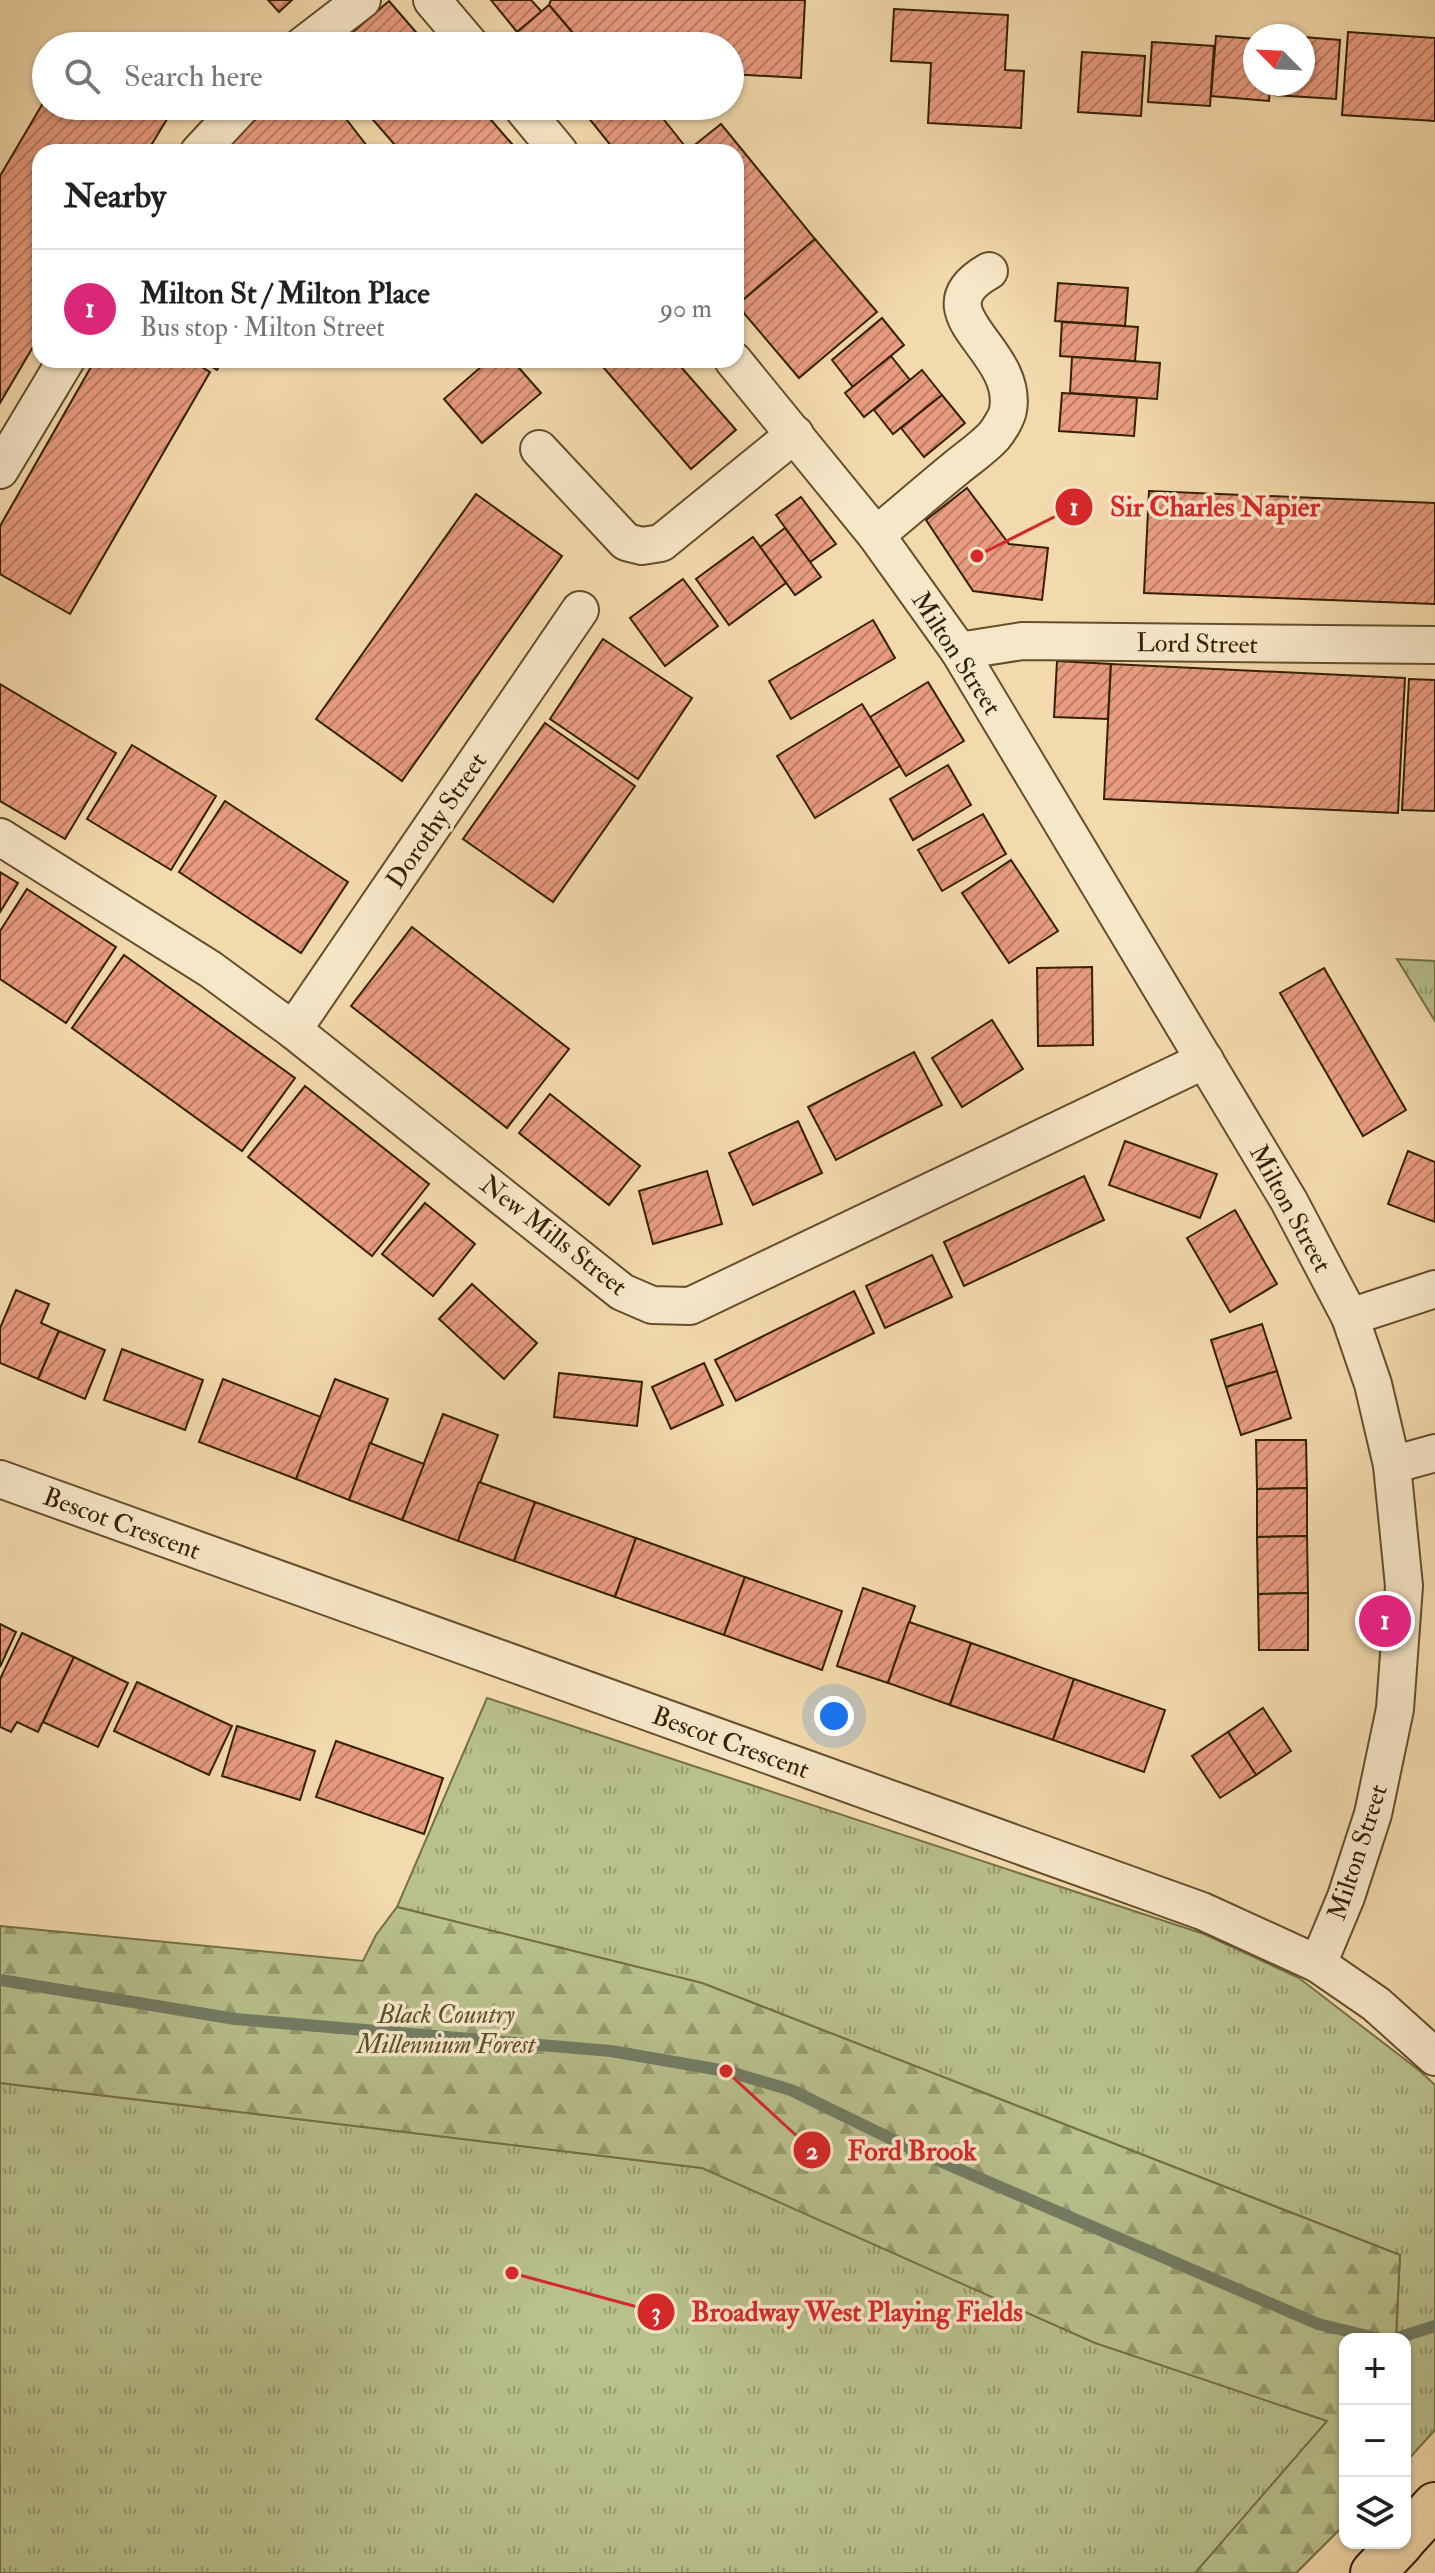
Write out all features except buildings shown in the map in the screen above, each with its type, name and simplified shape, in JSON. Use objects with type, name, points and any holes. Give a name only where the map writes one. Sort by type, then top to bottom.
[{"type":"highway","points":[[1411,2531],[1435,2505]]},
{"type":"highway","points":[[1373,2573],[1395,2549]]},
{"type":"street","points":[[320,32],[362,0]]},
{"type":"street","points":[[432,0],[459,32]]},
{"type":"street","points":[[206,144],[229,120]]},
{"type":"street","points":[[533,120],[552,144]]},
{"type":"street","points":[[876,535],[995,435],[1008,411],[1007,384],[997,360],[964,317],[961,297],[970,282],[989,271]]},
{"type":"street","points":[[0,470],[61,368]]},
{"type":"street","name":"Milton Street","points":[[740,368],[876,535],[959,651],[1289,1201],[1350,1317],[1373,1384],[1392,1465],[1404,1586],[1395,1709],[1373,1814],[1346,1897],[1318,1964]]},
{"type":"street","points":[[539,449],[626,542],[642,546],[661,543],[795,434]]},
{"type":"street","name":"Dorothy Street","points":[[293,1030],[580,610]]},
{"type":"street","name":"Lord Street","points":[[959,651],[1022,641],[1435,645]]},
{"type":"street","name":"New Mills Street","points":[[0,837],[210,969],[293,1030],[622,1292],[652,1305],[690,1306],[1205,1060]]},
{"type":"street","points":[[1350,1317],[1435,1289]]},
{"type":"street","points":[[1392,1465],[1435,1453]]},
{"type":"street","name":"Bescot Crescent","points":[[0,1479],[1202,1911],[1318,1964],[1376,2004],[1435,2057]]},
{"type":"green space","points":[[1397,959],[1435,961],[1435,1021]]},
{"type":"green space","points":[[487,1698],[1204,1934],[1299,1978],[1435,2085],[1435,2430],[1411,2456],[1411,2333],[1396,2333],[1400,2255],[702,1983],[397,1907]]},
{"type":"green space","name":"Black Country Millennium Forest","points":[[397,1907],[702,1983],[1400,2255],[1396,2333],[1339,2333],[1339,2530],[1296,2573],[1195,2573],[1327,2421],[1095,2343],[702,2168],[0,2083],[0,1926],[363,1961],[376,1935]]},
{"type":"green space","points":[[0,2083],[702,2168],[1339,2376],[1339,2530],[1296,2573],[0,2573]]},
{"type":"waterway","points":[[0,1980],[235,2019],[611,2051],[726,2071],[791,2090],[912,2149],[1318,2324],[1355,2333]]},
{"type":"waterway","points":[[1411,2334],[1435,2326]]},
{"type":"place","name":"Sir Charles Napier","points":[[977,556]]},
{"type":"place","name":"Milton St / Milton Place","points":[[1385,1621]]},
{"type":"place","name":"Ford Brook","points":[[726,2071]]},
{"type":"place","name":"Broadway West Playing Fields","points":[[512,2273]]}]
